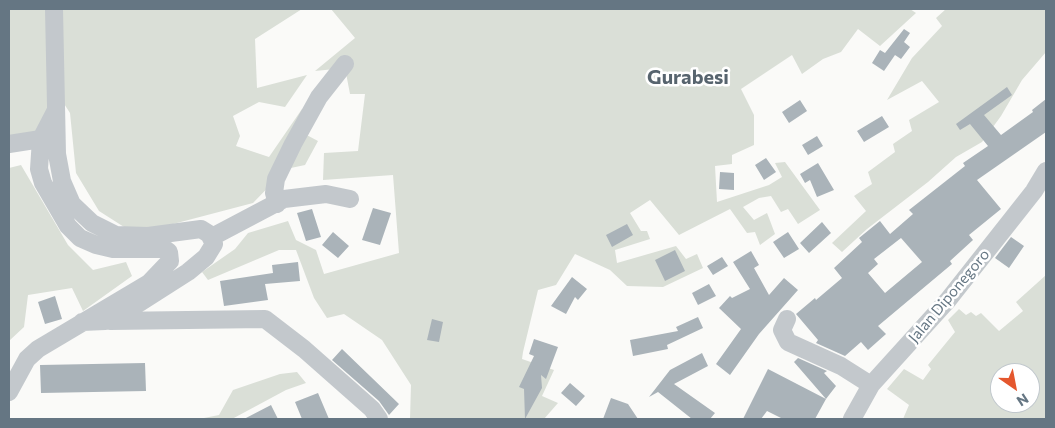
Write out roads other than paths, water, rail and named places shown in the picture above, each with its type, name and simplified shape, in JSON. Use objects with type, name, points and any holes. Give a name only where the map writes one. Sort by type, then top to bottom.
[{"type":"street","points":[[54,9],[57,154],[62,181],[72,204],[92,223],[116,236],[148,236],[201,229],[212,237],[214,244],[211,251],[188,272],[141,302],[105,321]]},
{"type":"street","points":[[277,204],[274,193],[276,179],[292,144],[319,97],[346,64]]},
{"type":"street","points":[[9,392],[27,360],[38,349],[149,283],[170,261],[169,252],[154,247],[113,249],[96,245],[80,238],[68,226],[43,183],[39,153],[41,139],[57,109]]},
{"type":"street","points":[[9,144],[41,139]]},
{"type":"street","name":"Jalan Diponegoro","points":[[852,419],[871,385],[958,287],[1034,190],[1046,171]]},
{"type":"street","points":[[212,237],[284,199],[326,194],[350,198]]},
{"type":"street","points":[[82,322],[265,319],[304,349],[372,409],[378,419]]},
{"type":"street","points":[[787,319],[782,330],[788,342],[841,366],[871,385]]},
{"type":"district","name":"Gurabesi","points":[[688,77]]}]
